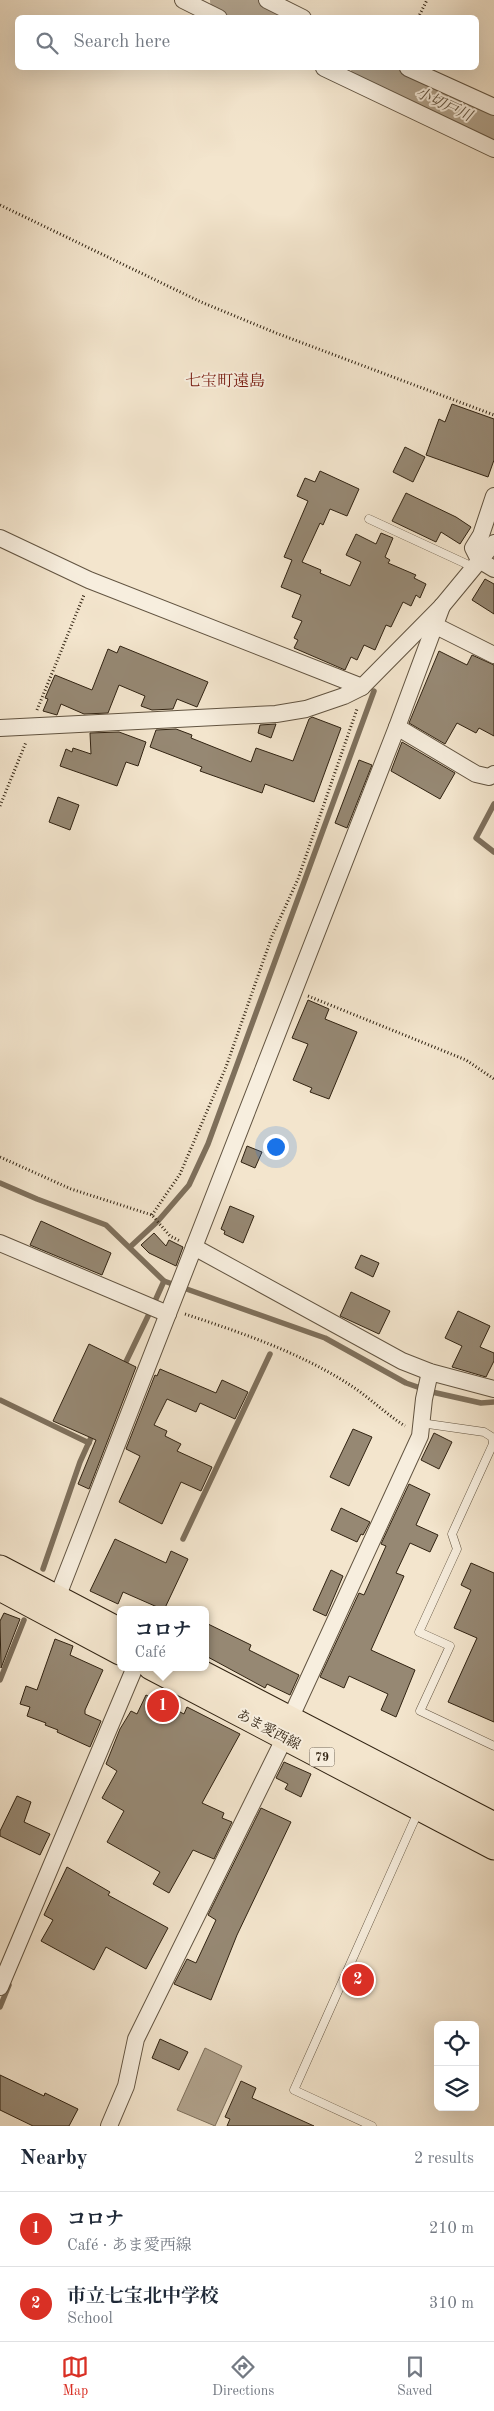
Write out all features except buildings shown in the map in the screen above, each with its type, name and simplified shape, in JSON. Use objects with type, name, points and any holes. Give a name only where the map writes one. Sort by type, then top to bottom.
[{"type":"main road","points":[[0,1568],[117,1629]]},
{"type":"main road","points":[[0,1588],[117,1650]]},
{"type":"main road","name":"あま愛西線","points":[[159,1671],[287,1728],[494,1825]]},
{"type":"main road","name":"あま愛西線","points":[[196,1671],[420,1808],[494,1846]]},
{"type":"street","points":[[183,0],[213,15]]},
{"type":"street","points":[[267,0],[297,15]]},
{"type":"street","points":[[328,70],[494,149]]},
{"type":"street","points":[[412,70],[494,107]]},
{"type":"street","points":[[476,563],[473,548],[481,535],[494,496]]},
{"type":"street","points":[[0,538],[89,580],[362,687]]},
{"type":"street","points":[[0,728],[276,714],[306,709],[344,696],[362,687],[442,606],[494,543]]},
{"type":"street","points":[[476,563],[494,569]]},
{"type":"street","points":[[57,1598],[397,727],[442,606]]},
{"type":"street","points":[[436,626],[494,655]]},
{"type":"street","points":[[397,727],[476,774],[489,777],[494,774]]},
{"type":"street","points":[[0,1243],[171,1307]]},
{"type":"street","points":[[194,1247],[402,1361],[429,1378],[494,1389]]},
{"type":"street","points":[[109,2126],[130,2073],[136,2040],[287,1728],[420,1429],[429,1378]]},
{"type":"street","points":[[0,1987],[132,1671]]},
{"type":"lane","points":[[369,519],[476,563]]},
{"type":"lane","points":[[420,1429],[484,1432],[492,1437],[493,1444],[452,1534],[457,1549],[419,1632],[450,1646],[420,1711],[494,1746]]},
{"type":"lane","points":[[372,2126],[294,2090],[420,1808]]},
{"type":"path","points":[[420,15],[427,0]]},
{"type":"path","points":[[0,205],[201,302],[276,333],[494,414]]},
{"type":"path","points":[[0,806],[89,580]]},
{"type":"path","points":[[153,1216],[180,1174],[226,1068],[272,936],[298,880],[362,695],[362,687]]},
{"type":"path","points":[[294,991],[466,1060],[494,1079]]},
{"type":"path","points":[[0,1157],[71,1189],[153,1216],[170,1236],[194,1247]]},
{"type":"path","points":[[171,1307],[274,1347],[324,1371],[420,1429]]},
{"type":"shaded area","points":[[205,2048],[242,2066],[215,2126],[177,2110]]},
{"type":"waterway","name":"小切戸川","points":[[226,0],[256,15]]},
{"type":"waterway","name":"小切戸川","points":[[371,70],[494,128]]},
{"type":"waterway","points":[[130,1247],[158,1221],[189,1185],[208,1144],[374,691]]},
{"type":"waterway","points":[[494,804],[476,838],[494,852]]},
{"type":"waterway","points":[[0,1183],[106,1225],[164,1281],[325,1338],[406,1383],[432,1392],[481,1403],[494,1402]]},
{"type":"waterway","points":[[155,1301],[164,1281]]},
{"type":"waterway","points":[[123,1368],[149,1314]]},
{"type":"waterway","points":[[183,1539],[270,1354]]},
{"type":"waterway","points":[[0,1400],[89,1443]]},
{"type":"waterway","points":[[43,1569],[80,1462],[94,1431]]},
{"type":"waterway","points":[[0,1680],[24,1620]]},
{"type":"waterway","points":[[0,2007],[9,1985]]},
{"type":"place","name":"コロナ","points":[[163,1706]]},
{"type":"place","name":"市立七宝北中学校","points":[[358,1980]]},
{"type":"district","name":"七宝町遠島","points":[[225,380]]}]
